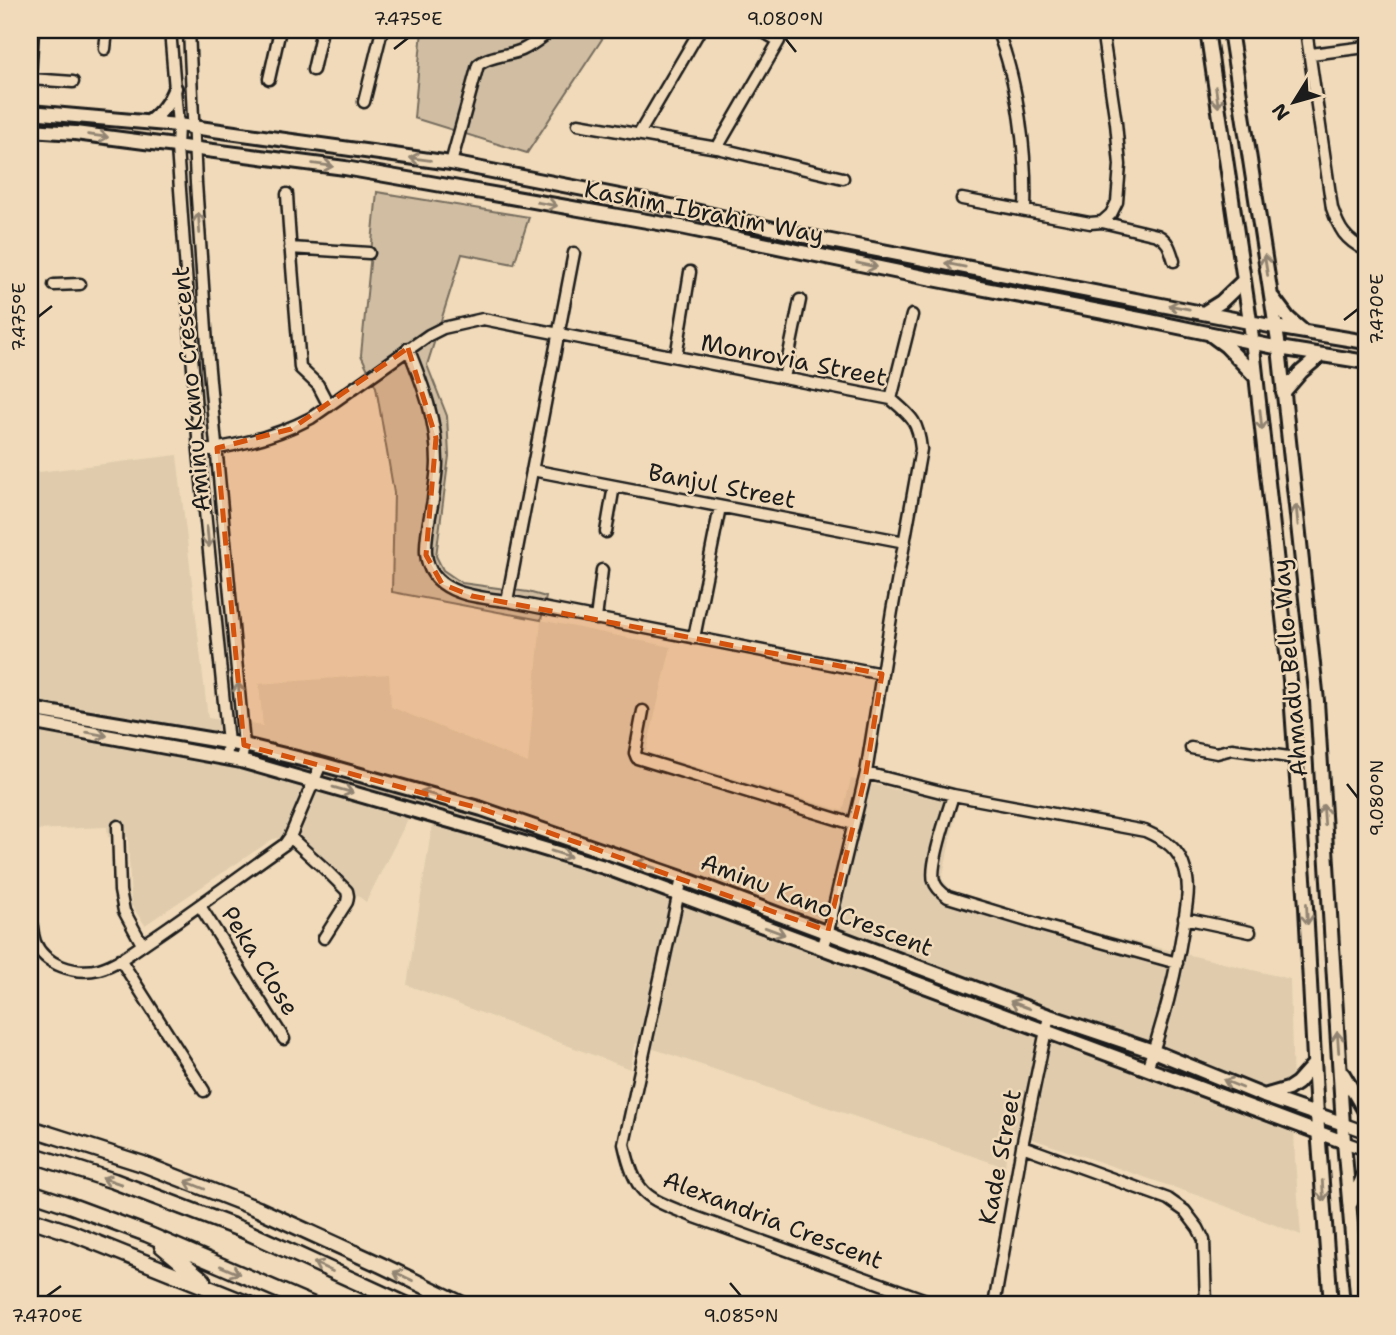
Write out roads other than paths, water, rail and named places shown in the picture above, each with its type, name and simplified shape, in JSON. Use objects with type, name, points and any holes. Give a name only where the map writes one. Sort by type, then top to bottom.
[{"type":"highway","points":[[30,1128],[143,1164],[258,1209],[464,1305]]},
{"type":"highway","points":[[30,1154],[114,1181],[243,1230],[407,1305]]},
{"type":"highway","points":[[30,1192],[147,1234],[313,1305]]},
{"type":"highway","points":[[30,1219],[72,1233],[251,1305]]},
{"type":"highway","points":[[147,1234],[216,1290]]},
{"type":"main road","name":"Ahmadu Bello Way","points":[[1207,30],[1250,321],[1290,680],[1331,1305]]},
{"type":"main road","name":"Ahmadu Bello Way","points":[[1230,30],[1279,348],[1317,702],[1357,1305]]},
{"type":"main road","points":[[149,122],[170,102],[175,88]]},
{"type":"main road","name":"Kashim Ibrahim Way","points":[[30,112],[178,125],[451,163],[686,209],[805,236],[1275,327],[1366,342]]},
{"type":"main road","name":"Kashim Ibrahim Way","points":[[30,130],[75,133],[345,168],[681,227],[1279,348],[1366,362]]},
{"type":"main road","points":[[1205,312],[1222,302],[1244,280]]},
{"type":"main road","points":[[1270,294],[1288,318],[1303,331]]},
{"type":"main road","points":[[1208,333],[1226,346],[1256,377]]},
{"type":"main road","points":[[1283,393],[1301,372],[1321,355]]},
{"type":"main road","name":"Aminu Kano Crescent","points":[[30,709],[244,745],[482,809],[828,931],[1049,1016],[1153,1051],[1264,1096],[1344,1124]]},
{"type":"main road","name":"Aminu Kano Crescent","points":[[30,722],[241,761],[598,866],[1345,1142]]},
{"type":"main road","points":[[1264,1096],[1288,1089],[1314,1064]]},
{"type":"main road","points":[[1340,1069],[1366,1113]]},
{"type":"main road","points":[[1303,1127],[1320,1152]]},
{"type":"main road","points":[[1350,1207],[1366,1171]]},
{"type":"street","points":[[33,30],[30,78],[73,82]]},
{"type":"street","points":[[105,49],[107,30]]},
{"type":"street","name":"Aminu Kano Crescent","points":[[170,30],[199,451],[228,743],[226,758]]},
{"type":"street","name":"Aminu Kano Crescent","points":[[189,30],[208,359],[244,745],[241,761]]},
{"type":"street","points":[[269,79],[280,30]]},
{"type":"street","points":[[313,69],[322,30]]},
{"type":"street","points":[[364,102],[382,30]]},
{"type":"street","points":[[451,163],[478,65],[483,61],[522,50],[552,30]]},
{"type":"street","points":[[639,134],[700,30]]},
{"type":"street","points":[[717,148],[779,41],[760,30]]},
{"type":"street","points":[[997,30],[1014,80],[1026,190],[1025,210]]},
{"type":"street","points":[[1102,30],[1120,165],[1117,202],[1111,214],[1102,222]]},
{"type":"street","points":[[1306,30],[1332,208],[1339,228],[1349,239],[1366,250]]},
{"type":"street","points":[[1311,54],[1366,47]]},
{"type":"street","points":[[192,112],[211,130]]},
{"type":"street","points":[[578,124],[717,148],[843,178]]},
{"type":"street","points":[[288,194],[300,368],[318,385],[329,406]]},
{"type":"street","points":[[962,199],[1090,223],[1102,222],[1157,235],[1168,243],[1174,261]]},
{"type":"street","points":[[290,248],[369,253]]},
{"type":"street","points":[[507,601],[574,253]]},
{"type":"street","points":[[676,357],[690,272]]},
{"type":"street","points":[[54,285],[80,284]]},
{"type":"street","points":[[784,378],[800,300]]},
{"type":"street","points":[[891,399],[912,315]]},
{"type":"street","name":"Monrovia Street","points":[[199,451],[217,449],[290,429],[329,406],[408,348],[443,328],[483,320],[891,399],[908,412],[919,429],[921,449],[866,773],[822,948]]},
{"type":"street","points":[[408,348],[433,421],[436,438],[437,466],[426,555],[431,569],[442,584],[472,596],[882,674]]},
{"type":"street","name":"Banjul Street","points":[[532,470],[905,542]]},
{"type":"street","points":[[606,533],[614,486]]},
{"type":"street","points":[[694,638],[720,506]]},
{"type":"street","points":[[596,619],[601,570]]},
{"type":"street","points":[[643,711],[635,753],[637,758],[853,824]]},
{"type":"street","points":[[1191,748],[1217,753],[1232,749],[1296,758]]},
{"type":"street","points":[[30,894],[35,943],[48,958],[72,970],[101,969],[200,906],[285,844],[321,764]]},
{"type":"street","points":[[866,773],[953,795],[1145,831],[1164,839],[1177,852],[1185,869],[1189,888],[1178,963],[1147,1069]]},
{"type":"street","points":[[953,795],[934,864],[934,882],[943,894],[1040,925],[1178,963]]},
{"type":"street","points":[[118,826],[120,891],[124,911],[142,944]]},
{"type":"street","points":[[290,837],[347,891],[347,902],[324,938]]},
{"type":"street","name":"Alexandria Crescent","points":[[682,878],[624,1144],[630,1169],[637,1183],[645,1194],[657,1202],[940,1305]]},
{"type":"street","name":"Peka Close","points":[[200,906],[284,1039]]},
{"type":"street","points":[[1184,918],[1250,932]]},
{"type":"street","points":[[120,959],[204,1091]]},
{"type":"street","name":"Kade Street","points":[[993,1305],[1049,1016]]},
{"type":"street","name":"Aminu Kano Crescent","points":[[1344,1124],[1366,1132]]},
{"type":"street","points":[[1345,1142],[1366,1150]]},
{"type":"street","points":[[1022,1146],[1168,1199],[1185,1211],[1204,1240],[1206,1305]]}]
